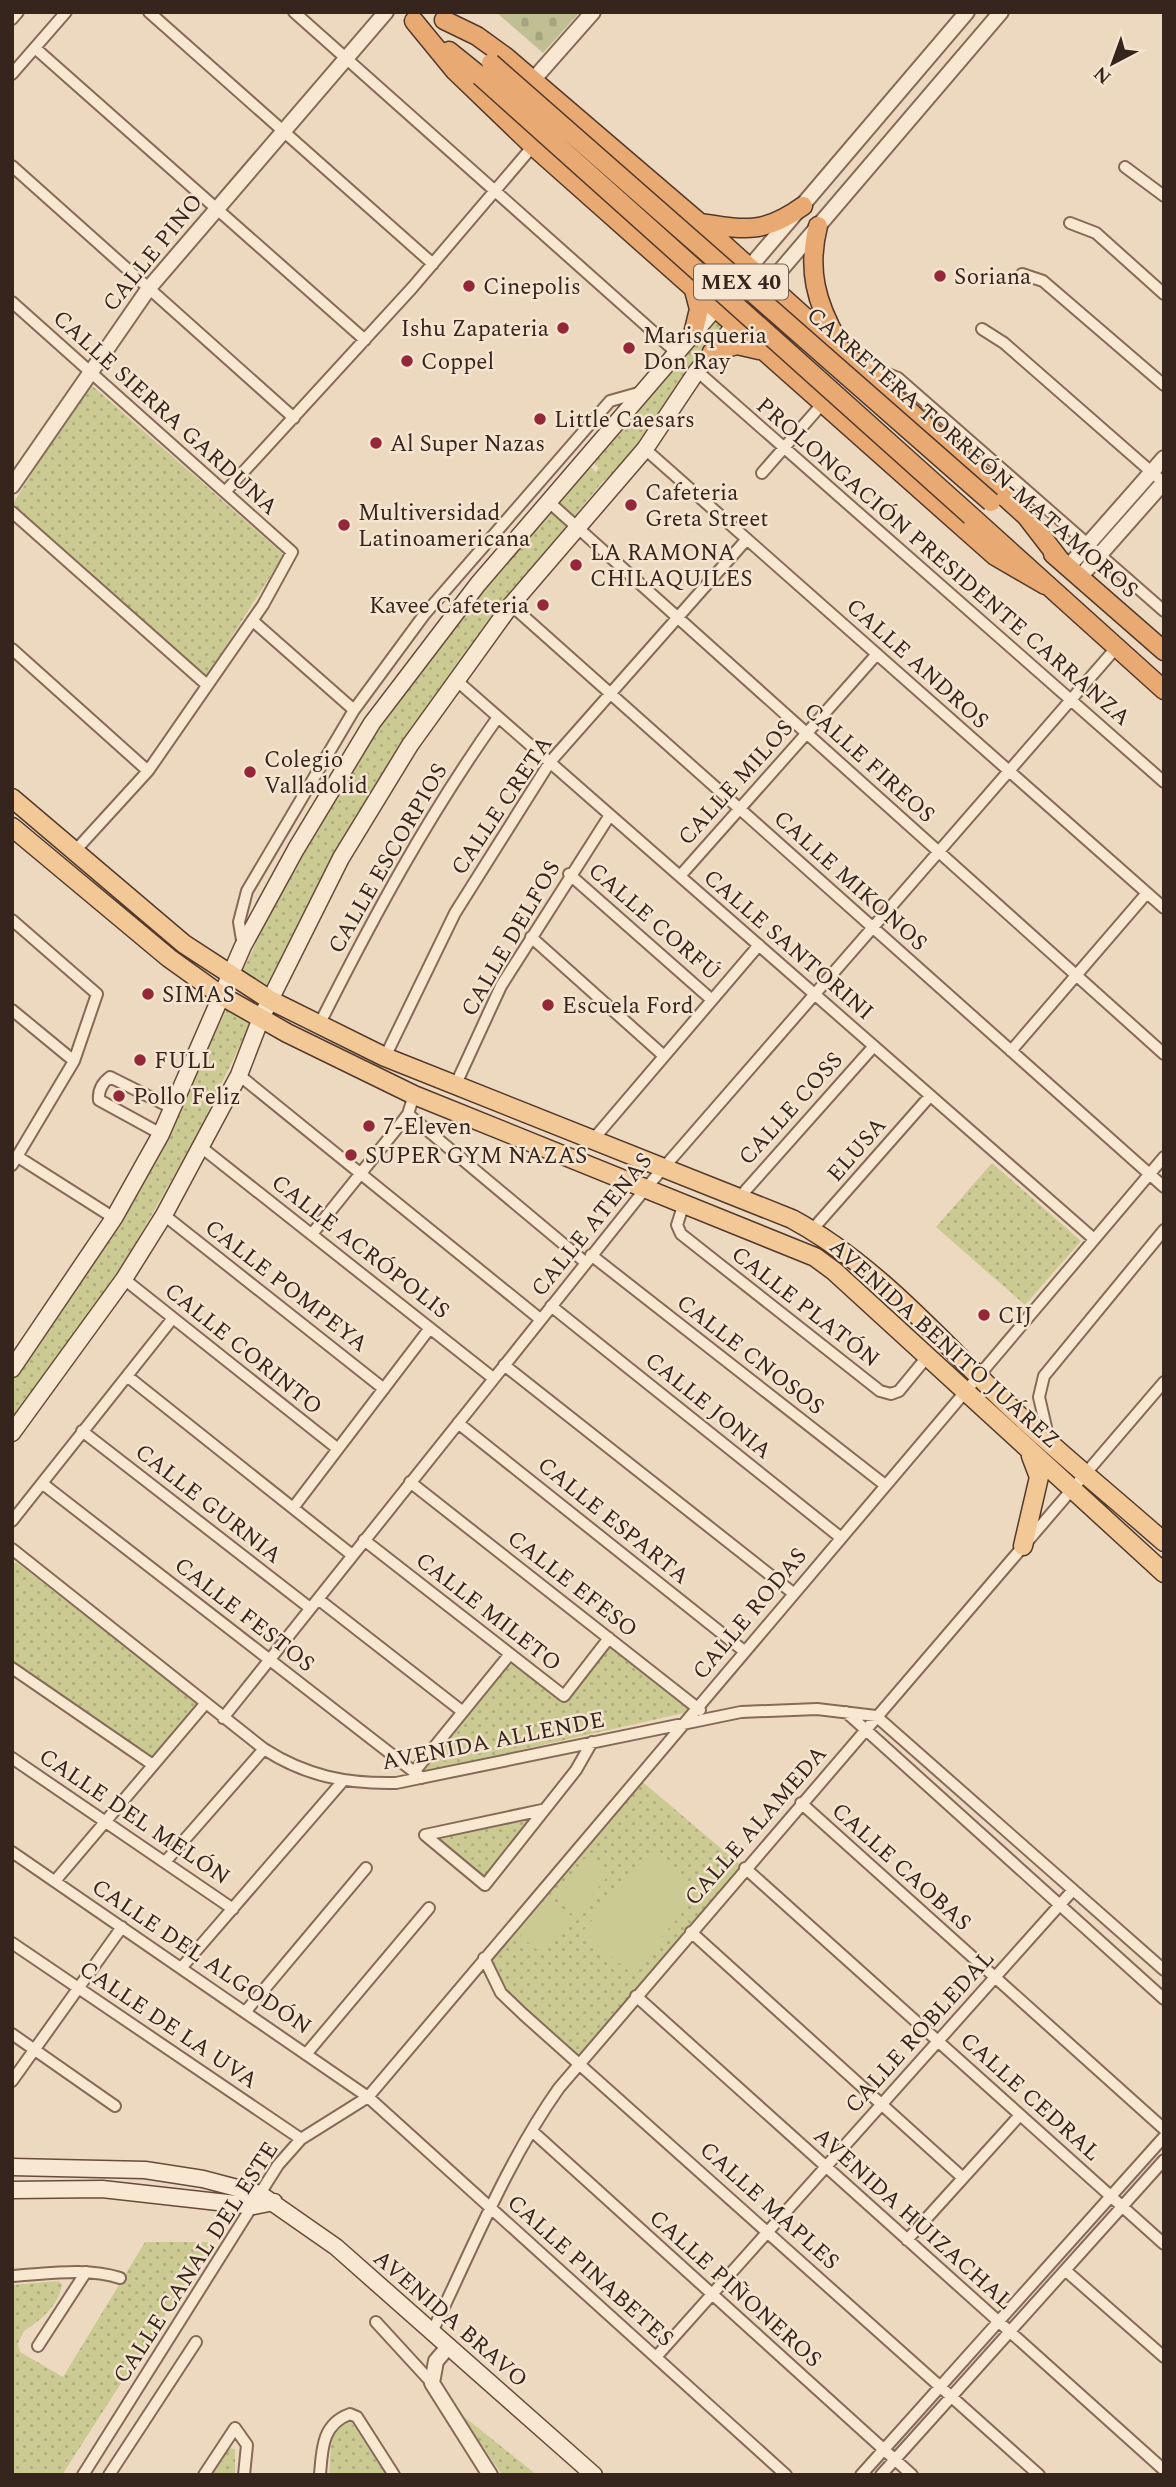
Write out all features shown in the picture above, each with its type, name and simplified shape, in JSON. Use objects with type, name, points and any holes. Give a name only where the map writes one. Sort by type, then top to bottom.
[{"type":"highway","points":[[440,16],[489,44],[705,228],[1026,516],[1069,568]]},
{"type":"highway","name":"CARRETERA TORREÓN-MATAMOROS","points":[[440,16],[486,69],[1164,651]]},
{"type":"highway","points":[[409,17],[455,71],[533,146],[689,286],[995,556],[1045,585]]},
{"type":"highway","name":"MEX 40","points":[[409,17],[486,69],[1045,585],[1164,690]]},
{"type":"highway","points":[[705,228],[759,229],[786,218],[803,206]]},
{"type":"highway","points":[[818,226],[812,262],[815,289],[823,316],[851,359]]},
{"type":"highway","points":[[689,286],[708,258],[705,228]]},
{"type":"highway","points":[[689,286],[699,309],[694,334]]},
{"type":"highway","points":[[766,354],[782,331],[800,322],[810,322]]},
{"type":"highway","points":[[712,352],[737,345],[766,354]]},
{"type":"main road","points":[[12,1369],[114,1217],[161,1133],[243,946],[296,849],[372,723],[434,638],[749,268]]},
{"type":"main road","points":[[12,1433],[124,1279],[164,1215],[239,1076],[261,1018],[341,858],[411,745],[511,605],[645,449],[696,371],[768,285]]},
{"type":"main road","name":"AVENIDA BENITO JUÁREZ","points":[[12,798],[174,936],[230,976],[270,1000],[385,1057],[812,1230],[859,1263],[1050,1443],[1164,1542]]},
{"type":"main road","name":"AVENIDA BENITO JUÁREZ","points":[[12,827],[169,958],[222,996],[261,1018],[414,1095],[816,1257],[1164,1573]]},
{"type":"main road","points":[[1023,1546],[1039,1477],[1030,1453]]},
{"type":"main road","name":"AVENIDA BRAVO","points":[[12,2167],[104,2167],[203,2179],[262,2200],[336,2247],[594,2475]]},
{"type":"main road","points":[[102,2189],[104,2167]]},
{"type":"main road","name":"AVENIDA BRAVO","points":[[12,2190],[102,2189],[262,2200]]},
{"type":"street","points":[[12,19],[18,12]]},
{"type":"street","points":[[12,74],[66,12]]},
{"type":"street","points":[[149,12],[433,264]]},
{"type":"street","points":[[294,12],[496,189],[677,353]]},
{"type":"street","name":"CALLE PINO","points":[[12,486],[149,288],[386,12]]},
{"type":"street","points":[[533,80],[593,12]]},
{"type":"street","points":[[749,268],[967,12]]},
{"type":"street","points":[[768,285],[1001,12]]},
{"type":"street","points":[[35,48],[365,340]]},
{"type":"street","points":[[225,492],[433,264],[533,146]]},
{"type":"street","points":[[12,166],[294,418]]},
{"type":"street","points":[[1125,167],[1164,196]]},
{"type":"street","points":[[1070,223],[1096,233],[1164,293]]},
{"type":"street","points":[[1022,274],[1043,281],[1164,385]]},
{"type":"street","name":"CALLE SIERRA GARDUNA","points":[[12,302],[292,552],[253,621]]},
{"type":"street","points":[[982,329],[1004,343],[1164,482],[1100,555],[1069,568]]},
{"type":"street","points":[[851,359],[898,378],[1164,611]]},
{"type":"street","name":"PROLONGACIÓN PRESIDENTE CARRANZA","points":[[696,371],[1164,782]]},
{"type":"street","points":[[243,946],[239,922],[247,891],[354,710],[424,615],[610,401],[642,392]]},
{"type":"street","points":[[762,473],[823,403]]},
{"type":"street","name":"CALLE ANDROS","points":[[645,449],[1164,908]]},
{"type":"street","points":[[1069,568],[1164,458]]},
{"type":"street","name":"CALLE FIREOS","points":[[548,502],[1164,1054]]},
{"type":"street","points":[[12,512],[207,685]]},
{"type":"street","name":"CALLE CRETA","points":[[385,1057],[455,913],[550,762],[747,539]]},
{"type":"street","name":"CALLE MIKONOS","points":[[511,605],[1164,1187]]},
{"type":"street","points":[[74,852],[148,771],[253,621],[354,710]]},
{"type":"street","name":"CALLE ATENAS","points":[[223,1718],[646,1188],[1116,648]]},
{"type":"street","points":[[12,649],[148,771]]},
{"type":"street","name":"CALLE MILOS","points":[[680,876],[877,654]]},
{"type":"street","name":"CALLE SANTORINI","points":[[456,680],[1094,1240]]},
{"type":"street","name":"CALLE ESCORPIOS","points":[[319,1026],[404,863],[446,790],[498,717]]},
{"type":"street","name":"CALLE DELFOS","points":[[455,1086],[501,986],[569,874],[610,814]]},
{"type":"street","name":"CALLE CORFÚ","points":[[569,874],[712,999]]},
{"type":"street","points":[[1011,1051],[1147,893]]},
{"type":"street","points":[[12,920],[97,994],[74,1061],[15,1161],[114,1217]]},
{"type":"street","points":[[531,937],[664,1056]]},
{"type":"street","points":[[591,1142],[759,945]]},
{"type":"street","points":[[12,1010],[74,1061]]},
{"type":"street","name":"CALLE COSS","points":[[738,1199],[874,1046]]},
{"type":"street","points":[[239,1076],[540,1319]]},
{"type":"street","points":[[161,1133],[99,1100],[98,1093],[104,1081],[110,1077],[172,1108]]},
{"type":"street","points":[[312,1234],[408,1114],[414,1095]]},
{"type":"street","name":"ELUSA","points":[[812,1230],[930,1096]]},
{"type":"street","name":"CALLE CNOSOS","points":[[408,1114],[588,1259],[885,1485]]},
{"type":"street","name":"CALLE ACRÓPOLIS","points":[[201,1147],[494,1378]]},
{"type":"street","name":"CALLE RODAS","points":[[368,2097],[1164,1157]]},
{"type":"street","name":"CALLE PLATÓN","points":[[684,1203],[677,1225],[681,1234],[880,1391],[891,1394],[899,1391],[927,1357]]},
{"type":"street","name":"CALLE POMPEYA","points":[[164,1215],[384,1389]]},
{"type":"street","points":[[1050,1443],[1040,1397],[1044,1376],[1164,1230]]},
{"type":"street","name":"CALLE CORINTO","points":[[124,1279],[338,1449]]},
{"type":"street","name":"CALLE JONIA","points":[[551,1306],[840,1537]]},
{"type":"street","points":[[12,1521],[173,1318]]},
{"type":"street","points":[[293,1508],[430,1328]]},
{"type":"street","points":[[504,1365],[793,1593]]},
{"type":"street","points":[[127,1376],[352,1555]]},
{"type":"street","name":"CALLE ALAMEDA","points":[[432,2332],[492,2209],[551,2098],[745,1868],[1164,1382]]},
{"type":"street","name":"CALLE ESPARTA","points":[[458,1423],[744,1651]]},
{"type":"street","name":"CALLE GURNIA","points":[[82,1431],[310,1608]]},
{"type":"street","name":"CALLE EFESO","points":[[410,1482],[710,1717]]},
{"type":"street","name":"CALLE FESTOS","points":[[43,1484],[418,1775]]},
{"type":"street","name":"CALLE MILETO","points":[[364,1540],[564,1696],[609,1638]]},
{"type":"street","name":"AVENIDA ALLENDE","points":[[14,1554],[264,1749],[303,1770],[342,1782],[396,1783],[418,1775],[681,1725],[710,1717],[780,1709],[876,1716]]},
{"type":"street","points":[[318,1599],[463,1712]]},
{"type":"street","points":[[418,1775],[463,1712],[510,1654]]},
{"type":"street","points":[[12,1668],[152,1765]]},
{"type":"street","points":[[55,1881],[205,1703]]},
{"type":"street","points":[[846,1712],[1164,1998]]},
{"type":"street","points":[[876,1716],[1164,1970]]},
{"type":"street","points":[[542,1810],[425,1835],[485,1885],[576,1770],[592,1742]]},
{"type":"street","points":[[165,1863],[264,1749]]},
{"type":"street","name":"CALLE DEL MELÓN","points":[[12,1758],[233,1909]]},
{"type":"street","points":[[182,1967],[342,1782]]},
{"type":"street","name":"CALLE CAOBAS","points":[[801,1803],[1164,2129]]},
{"type":"street","name":"CALLE DEL ALGODÓN","points":[[12,1852],[368,2097]]},
{"type":"street","points":[[246,2011],[366,1868]]},
{"type":"street","name":"CALLE CEDRAL","points":[[745,1868],[1164,2244]]},
{"type":"street","name":"CALLE ROBLEDAL","points":[[656,2357],[1073,1890]]},
{"type":"street","points":[[307,2053],[429,1908]]},
{"type":"street","points":[[12,2081],[122,1927]]},
{"type":"street","points":[[691,1932],[963,2178]]},
{"type":"street","name":"CALLE DE LA UVA","points":[[12,1943],[301,2140]]},
{"type":"street","name":"CALLE MAPLES","points":[[484,1958],[501,1993],[1039,2475]]},
{"type":"street","name":"AVENIDA HUIZACHAL","points":[[636,1996],[1164,2470]]},
{"type":"street","points":[[12,2034],[115,2106]]},
{"type":"street","name":"CALLE CANAL DEL ESTE","points":[[83,2475],[262,2200],[278,2165],[301,2140],[368,2097]]},
{"type":"street","name":"CALLE PINABETES","points":[[368,2097],[786,2475]]},
{"type":"street","points":[[907,2240],[1020,2115]]},
{"type":"street","name":"CALLE PIÑONEROS","points":[[532,2132],[912,2475]]},
{"type":"street","points":[[861,2475],[1164,2137]]},
{"type":"street","points":[[881,2475],[1164,2160]]},
{"type":"street","points":[[1065,2270],[1164,2357]]},
{"type":"street","points":[[12,2276],[86,2272],[104,2273],[120,2278]]},
{"type":"street","points":[[38,2346],[86,2272]]},
{"type":"street","points":[[376,2322],[432,2383],[489,2475]]},
{"type":"street","name":"CALLE CANAL DEL ESTE","points":[[109,2475],[195,2342]]},
{"type":"street","points":[[432,2383],[436,2361],[449,2346]]},
{"type":"street","points":[[320,2475],[325,2435],[336,2421],[350,2414],[357,2417],[394,2475]]},
{"type":"street","points":[[204,2475],[235,2428],[247,2445],[244,2475]]},
{"type":"shaded area","points":[[716,315],[728,324],[621,467],[603,481],[534,566],[424,711],[341,847],[267,988],[242,972],[327,805],[386,714],[470,606],[589,466],[596,472],[599,468],[589,459]]},
{"type":"shaded area","points":[[88,382],[284,555],[205,678],[13,504]]},
{"type":"shaded area","points":[[227,1008],[251,1022],[197,1135],[130,1253],[12,1426],[12,1378],[157,1157]]},
{"type":"shaded area","points":[[992,1163],[1081,1241],[1025,1305],[936,1227]]},
{"type":"shaded area","points":[[16,1562],[199,1704],[154,1760],[12,1663],[12,1566]]},
{"type":"shaded area","points":[[611,1643],[692,1707],[684,1713],[423,1772],[509,1652],[569,1695]]},
{"type":"shaded area","points":[[638,1778],[744,1868],[580,2061],[502,1993],[486,1959]]},
{"type":"shaded area","points":[[539,1812],[486,1883],[428,1836]]},
{"type":"shaded area","points":[[650,1852],[699,1893],[631,1973],[582,1932]]},
{"type":"shaded area","points":[[586,1857],[608,1876],[577,1913],[555,1894]]},
{"type":"shaded area","points":[[551,1899],[573,1917],[542,1954],[520,1936]]},
{"type":"shaded area","points":[[145,2242],[212,2242],[62,2475],[12,2475],[12,2285],[58,2281],[62,2284],[53,2305],[24,2331],[18,2343],[20,2352],[63,2377]]},
{"type":"shaded area","points":[[462,2415],[537,2475],[502,2475]]},
{"type":"shaded area","points":[[344,2421],[352,2423],[386,2475],[329,2475],[332,2432]]},
{"type":"shaded area","points":[[227,2448],[235,2449],[235,2475],[211,2475]]},
{"type":"green space","points":[[496,12],[580,12],[543,53]]},
{"type":"place","name":"Soriana","points":[[940,276]]},
{"type":"place","name":"Cinepolis","points":[[469,286]]},
{"type":"place","name":"Ishu Zapateria","points":[[563,328]]},
{"type":"place","name":"Marisqueria Don Ray","points":[[629,348]]},
{"type":"place","name":"Coppel","points":[[407,361]]},
{"type":"place","name":"Little Caesars","points":[[540,419]]},
{"type":"place","name":"Al Super Nazas","points":[[376,443]]},
{"type":"place","name":"Cafeteria Greta Street","points":[[631,505]]},
{"type":"place","name":"Multiversidad Latinoamericana","points":[[344,525]]},
{"type":"place","name":"LA RAMONA CHILAQUILES","points":[[576,565]]},
{"type":"place","name":"Kavee Cafeteria","points":[[543,605]]},
{"type":"place","name":"Colegio Valladolid","points":[[250,772]]},
{"type":"place","name":"SIMAS","points":[[148,994]]},
{"type":"place","name":"Escuela Ford","points":[[548,1005]]},
{"type":"place","name":"FULL","points":[[140,1060]]},
{"type":"place","name":"Pollo Feliz","points":[[119,1096]]},
{"type":"place","name":"7-Eleven","points":[[369,1126]]},
{"type":"place","name":"SUPER GYM NAZAS","points":[[351,1155]]},
{"type":"place","name":"CIJ","points":[[984,1315]]}]
